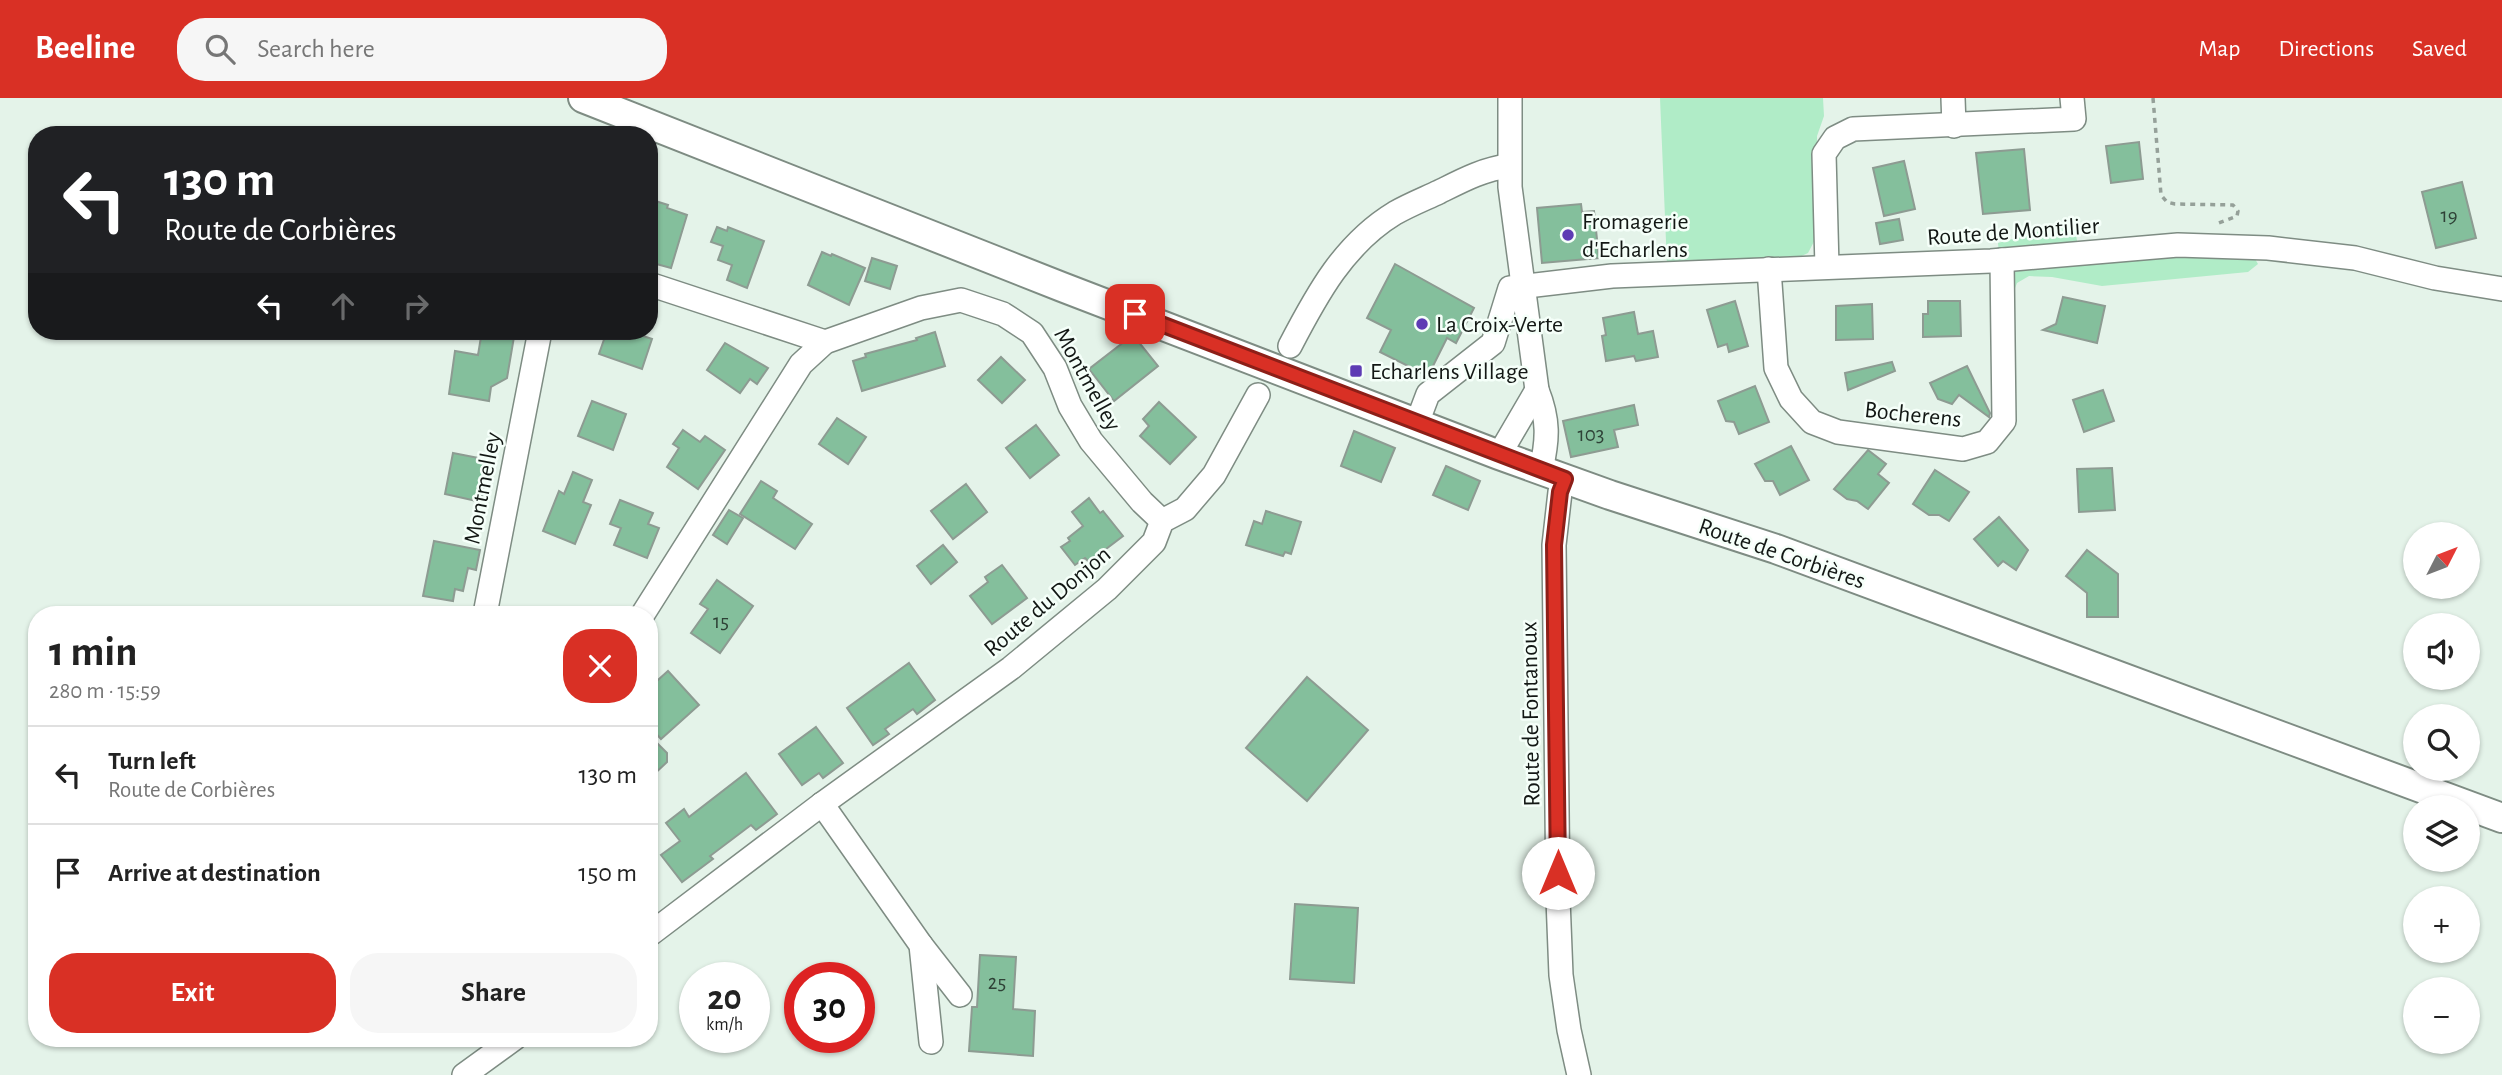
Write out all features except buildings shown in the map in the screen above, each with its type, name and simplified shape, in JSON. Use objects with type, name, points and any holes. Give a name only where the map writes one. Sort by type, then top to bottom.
[{"type":"main road","name":"Route de Corbières","points":[[583,98],[654,126]]},
{"type":"main road","name":"Route de Corbières","points":[[658,128],[1499,455],[1776,549],[2502,818]]},
{"type":"street","name":"Route de Fontanoux","points":[[1510,98],[1509,176],[1537,390],[1547,424],[1546,446],[1560,492],[1554,545],[1558,899],[1561,975],[1579,1075]]},
{"type":"street","points":[[1953,98],[1954,126]]},
{"type":"street","points":[[1827,267],[1824,154],[1835,138],[1853,130],[1954,126],[2073,109]]},
{"type":"street","points":[[1290,346],[1321,288],[1353,246],[1397,212],[1429,197],[1483,187],[1509,176]]},
{"type":"street","name":"Route de Montilier","points":[[1524,287],[1612,276],[2002,260],[2178,245],[2268,248],[2355,258],[2435,278],[2502,289]]},
{"type":"street","name":"Bocherens","points":[[1769,268],[1776,368],[1791,399],[1812,422],[1838,432],[1963,449],[1987,442],[2004,421],[2002,260]]},
{"type":"street","points":[[658,287],[825,342]]},
{"type":"street","points":[[1417,423],[1428,394],[1493,343],[1510,288],[1524,287]]},
{"type":"street","name":"Montmelley","points":[[648,606],[801,364],[825,342],[921,308],[961,300],[1003,314],[1032,332],[1055,368],[1070,406],[1100,454],[1162,522]]},
{"type":"street","name":"Montmelley","points":[[487,606],[538,340]]},
{"type":"street","points":[[1499,455],[1537,390]]},
{"type":"street","name":"Route du Donjon","points":[[658,928],[821,804],[1011,668],[1107,589],[1154,541],[1162,522],[1185,509],[1214,475],[1258,395]]},
{"type":"street","points":[[821,804],[921,945],[960,995]]},
{"type":"street","points":[[921,945],[931,1042]]},
{"type":"street","points":[[464,1075],[503,1047]]},
{"type":"path","points":[[2153,98],[2161,195],[2167,202],[2175,204],[2233,205],[2238,211],[2237,216],[2212,225]]},
{"type":"green space","points":[[1660,98],[1823,98],[1824,116],[1817,136],[1818,234],[1808,253],[1791,261],[1667,265]]},
{"type":"green space","points":[[2074,222],[2078,247],[1999,253],[1998,243]]},
{"type":"green space","points":[[2251,252],[2258,264],[2248,272],[2102,286],[2052,277],[2029,276],[2017,283],[2010,301],[2011,276],[2020,268],[2052,262]]},
{"type":"place","name":"Fromagerie d'Echarlens","points":[[1568,235]]},
{"type":"place","name":"La Croix-Verte","points":[[1422,324]]},
{"type":"place","name":"Echarlens Village","points":[[1356,371]]},
{"type":"route","points":[[1135,314],[1565,479],[1560,492],[1554,545],[1558,873]]}]
